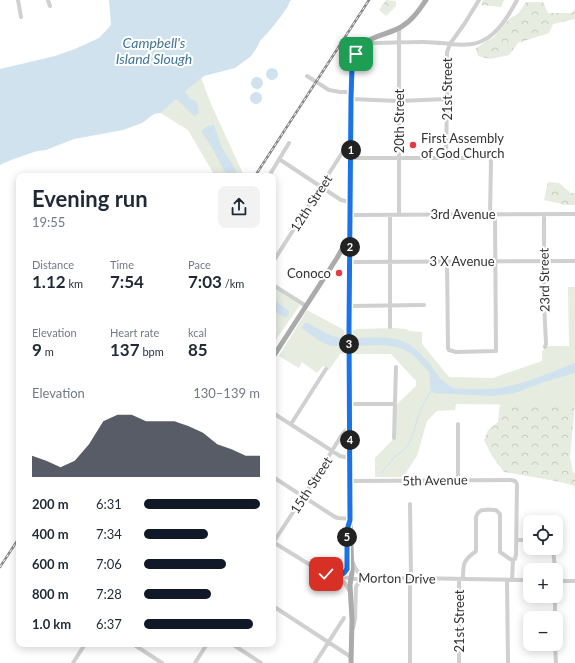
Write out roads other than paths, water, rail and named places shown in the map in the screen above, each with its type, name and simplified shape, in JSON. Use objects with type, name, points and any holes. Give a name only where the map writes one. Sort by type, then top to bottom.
[{"type":"main road","points":[[351,660],[352,560],[350,520],[349,306],[351,92],[354,60],[358,50],[365,43],[375,37],[399,28],[408,22],[426,0]]},
{"type":"main road","points":[[276,352],[346,242],[350,240]]},
{"type":"main road","points":[[337,258],[342,255],[350,254]]},
{"type":"street","points":[[18,0],[22,17]]},
{"type":"street","points":[[48,0],[50,6]]},
{"type":"street","points":[[450,44],[465,24],[479,0]]},
{"type":"street","points":[[365,43],[399,42],[476,44],[489,37],[502,24],[517,0]]},
{"type":"street","name":"20th Street","points":[[399,28],[399,214]]},
{"type":"street","name":"21st Street","points":[[446,158],[447,52],[450,44]]},
{"type":"street","points":[[308,76],[330,90],[351,92]]},
{"type":"street","points":[[351,99],[399,101],[447,100]]},
{"type":"street","points":[[271,173],[289,143]]},
{"type":"street","name":"12th Street","points":[[276,257],[342,154],[351,147]]},
{"type":"street","points":[[351,158],[483,158],[490,156],[490,214]]},
{"type":"street","points":[[279,159],[342,200],[350,202]]},
{"type":"street","points":[[447,262],[449,350],[456,352],[496,350],[496,214]]},
{"type":"street","name":"23rd Street","points":[[544,214],[545,347]]},
{"type":"street","name":"3rd Avenue","points":[[350,215],[575,214]]},
{"type":"street","points":[[390,215],[390,327]]},
{"type":"street","name":"3 X Avenue","points":[[350,262],[575,261]]},
{"type":"street","points":[[276,287],[306,306]]},
{"type":"street","points":[[349,306],[424,305]]},
{"type":"street","points":[[394,438],[396,367]]},
{"type":"street","points":[[291,424],[326,369]]},
{"type":"street","points":[[350,404],[395,404]]},
{"type":"street","points":[[276,415],[340,456],[350,458]]},
{"type":"street","points":[[458,424],[458,480]]},
{"type":"street","name":"15th Street","points":[[276,537],[345,431],[350,429]]},
{"type":"street","points":[[276,479],[334,517],[350,520],[347,530],[347,569],[343,574],[336,576]]},
{"type":"street","name":"5th Avenue","points":[[350,481],[515,481],[517,484],[516,540]]},
{"type":"street","points":[[410,504],[410,663]]},
{"type":"street","name":"21st Street","points":[[459,663],[461,579],[466,559],[476,550],[476,515],[479,511],[496,510],[500,514],[500,552],[513,560]]},
{"type":"street","points":[[508,663],[510,580],[513,560],[515,558],[516,540],[523,540]]},
{"type":"street","name":"Morton Drive","points":[[276,544],[326,574],[336,576],[351,578],[523,580]]},
{"type":"street","points":[[352,560],[358,573],[370,578]]},
{"type":"street","points":[[326,574],[344,582],[349,588],[351,595]]},
{"type":"street","points":[[351,638],[355,619],[356,587],[359,582],[370,578]]},
{"type":"street","points":[[563,581],[575,581]]},
{"type":"street","points":[[276,608],[328,642],[351,660]]},
{"type":"street","points":[[315,663],[344,618]]},
{"type":"street","points":[[73,663],[83,647]]},
{"type":"street","points":[[137,647],[162,663]]},
{"type":"street","points":[[195,663],[205,647]]},
{"type":"street","points":[[237,647],[261,663]]},
{"type":"street","points":[[556,651],[556,663]]},
{"type":"water","name":"Campbell's Island Slough","points":[[109,0],[291,0],[282,15],[260,41],[251,56],[235,68],[204,76],[185,91],[189,98],[197,102],[199,113],[194,116],[176,99],[160,113],[154,114],[142,123],[123,130],[74,139],[0,165],[0,69],[55,56],[99,38],[111,25]]},
{"type":"water","points":[[272,68],[276,70],[278,74],[276,78],[272,80],[268,78],[266,74],[268,70]]},
{"type":"water","points":[[259,77],[262,78],[262,88],[255,89],[252,88],[251,81],[252,78]]},
{"type":"water","points":[[254,92],[258,92],[262,98],[258,104],[254,104],[250,100],[250,96]]},
{"type":"water","points":[[214,125],[222,148],[237,173],[225,173],[210,144],[201,131],[208,126]]},
{"type":"water","points":[[276,301],[289,311],[286,318],[276,313]]},
{"type":"water","points":[[305,323],[308,323],[328,334],[341,338],[342,345],[331,346],[320,341],[302,328]]},
{"type":"water","points":[[356,338],[389,338],[403,342],[420,353],[443,381],[456,389],[490,389],[505,387],[532,380],[575,363],[575,373],[544,382],[515,393],[491,396],[434,393],[431,390],[429,372],[413,355],[396,347],[382,345],[357,346],[355,345]]},
{"type":"waterway","points":[[382,473],[394,457],[403,451],[409,443],[420,411],[432,389]]},
{"type":"waterway","points":[[458,389],[469,389]]},
{"type":"railway","points":[[257,173],[369,0]]},
{"type":"railway","points":[[0,567],[16,543]]},
{"type":"place","name":"First Assembly of God Church","points":[[413,145]]},
{"type":"place","name":"Conoco","points":[[339,273]]}]
